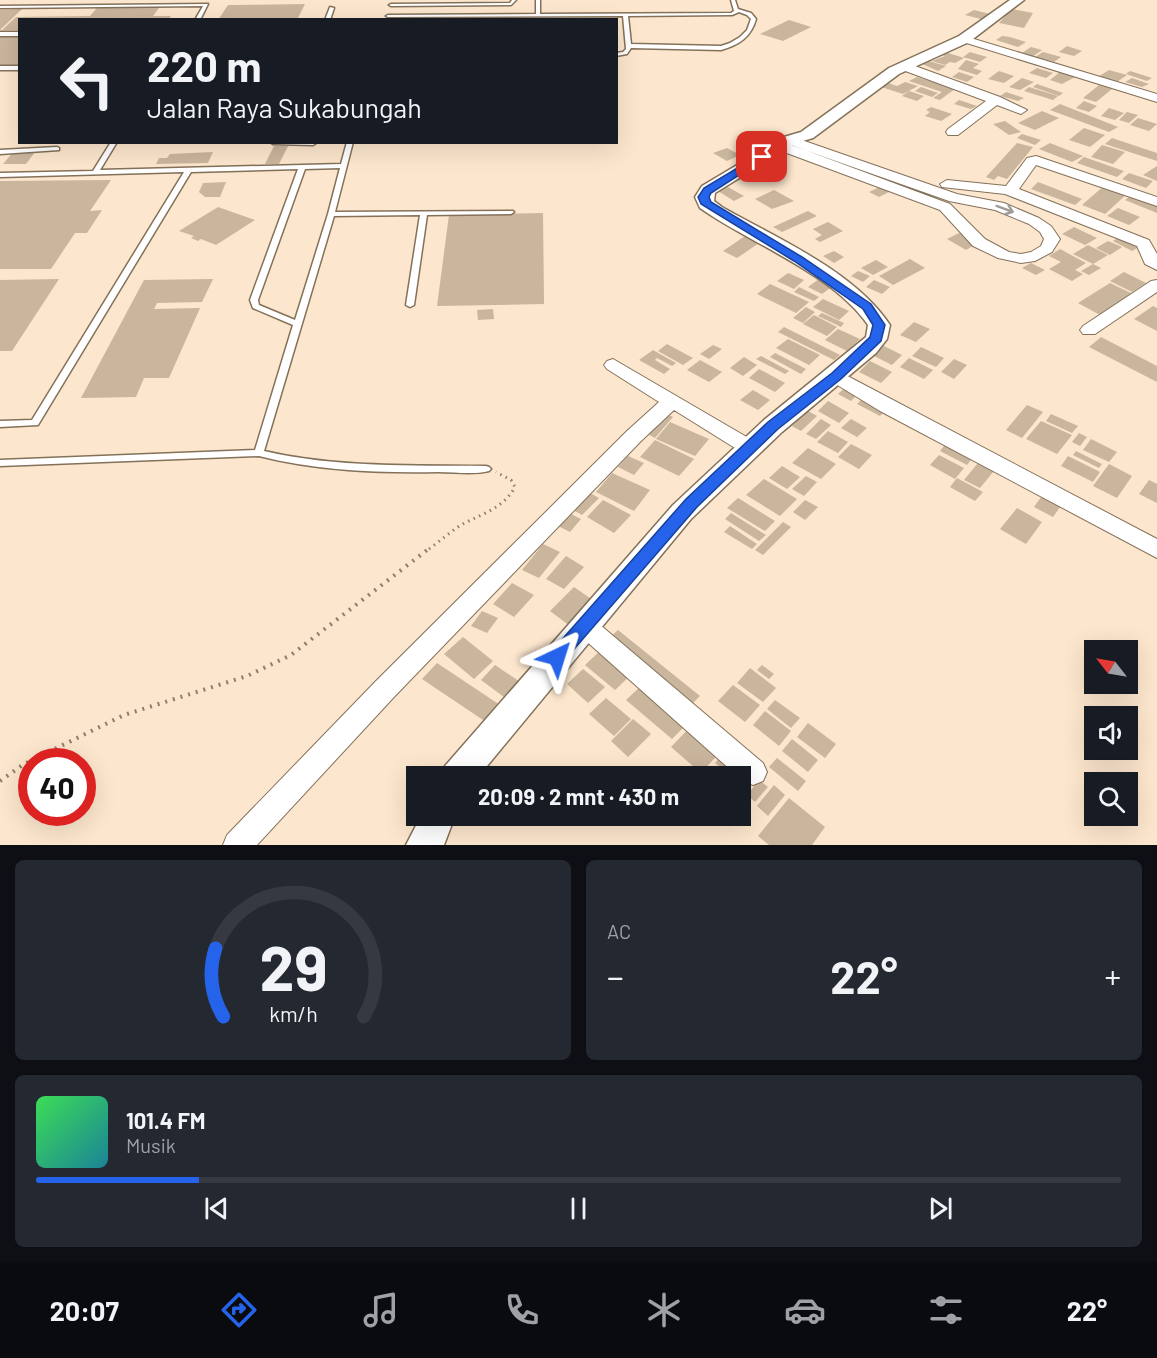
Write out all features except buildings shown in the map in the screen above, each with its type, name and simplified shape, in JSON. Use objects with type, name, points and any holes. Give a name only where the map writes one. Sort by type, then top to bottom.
[{"type":"street","points":[[466,766],[682,512],[782,419],[836,376],[876,339],[879,325],[867,306],[798,259],[706,204],[704,197],[708,190],[793,140],[881,79],[964,39],[1018,0]]},
{"type":"street","points":[[964,39],[1157,98]]},
{"type":"street","points":[[904,66],[1021,110]]},
{"type":"street","points":[[952,132],[996,100]]},
{"type":"street","points":[[793,140],[941,183],[965,188],[996,187],[1010,191],[1143,243],[1151,261],[1157,265]]},
{"type":"street","points":[[793,140],[954,198],[999,206],[1034,221],[1046,229],[1052,239],[1051,243],[1045,251],[1032,258],[1023,260],[1012,258],[981,243],[958,215],[945,207],[793,140]]},
{"type":"street","points":[[1010,191],[1032,161],[1036,160],[1157,201]]},
{"type":"street","points":[[958,215],[973,202]]},
{"type":"street","points":[[1089,330],[1157,285]]},
{"type":"street","points":[[613,364],[750,448]]},
{"type":"street","points":[[836,376],[887,406],[1157,549]]},
{"type":"street","points":[[237,845],[385,688],[626,444],[672,401]]},
{"type":"street","points":[[584,625],[753,772]]},
{"type":"lane","points":[[514,0],[512,4],[392,2],[387,18],[732,14],[737,10]]},
{"type":"lane","points":[[538,0],[538,15]]},
{"type":"lane","points":[[629,46],[721,48],[734,45],[750,30],[754,19],[749,14],[737,10],[733,0]]},
{"type":"lane","points":[[0,7],[206,5],[198,18]]},
{"type":"lane","points":[[328,18],[333,8]]},
{"type":"lane","points":[[618,55],[625,53],[629,46],[625,14]]},
{"type":"lane","points":[[0,34],[18,34]]},
{"type":"lane","points":[[0,68],[18,68]]},
{"type":"lane","points":[[95,172],[113,144]]},
{"type":"lane","points":[[259,453],[331,214],[349,144]]},
{"type":"lane","points":[[0,152],[57,148]]},
{"type":"lane","points":[[0,174],[342,166]]},
{"type":"lane","points":[[297,324],[256,306],[254,300],[302,168]]},
{"type":"lane","points":[[0,424],[35,423],[188,171]]},
{"type":"lane","points":[[331,214],[511,212]]},
{"type":"lane","points":[[410,305],[424,214]]},
{"type":"lane","points":[[1,465],[259,453],[291,462],[334,466],[486,469]]},
{"type":"path","points":[[0,781],[24,764],[124,715],[247,676],[291,655],[459,526],[494,509],[509,498],[514,487],[511,480],[486,469]]},
{"type":"route","points":[[557,657],[691,503],[773,426],[836,376],[876,339],[879,325],[867,306],[798,259],[706,204],[704,197],[708,190],[762,157]]}]
